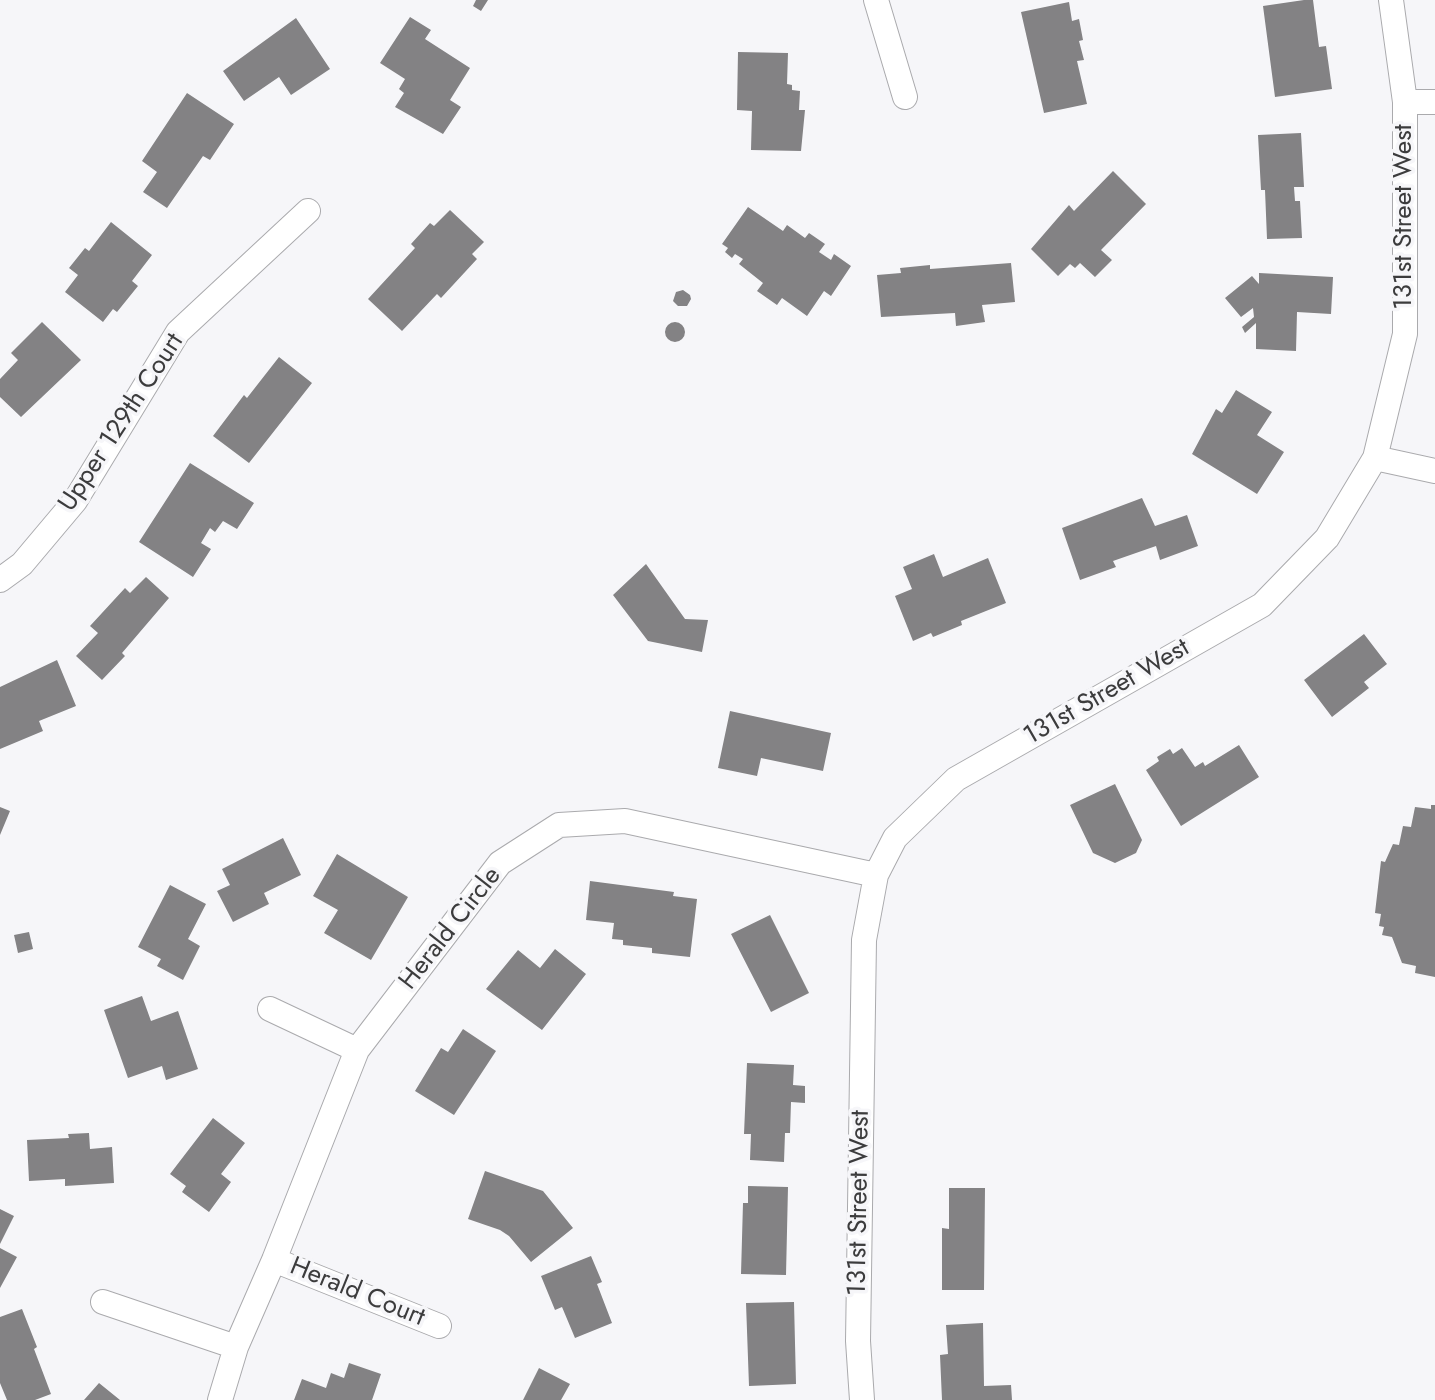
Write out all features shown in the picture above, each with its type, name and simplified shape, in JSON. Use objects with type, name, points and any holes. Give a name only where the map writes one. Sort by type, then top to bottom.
[{"type":"street","points":[[876,0],[905,97]]},
{"type":"street","name":"131st Street West","points":[[862,1400],[858,1341],[864,940],[876,875],[895,838],[956,779],[1262,605],[1327,538],[1375,457],[1405,334],[1405,102],[1391,0]]},
{"type":"street","points":[[1405,102],[1435,102]]},
{"type":"street","name":"Upper 129th Court","points":[[0,580],[22,564],[75,501],[178,332],[308,211]]},
{"type":"street","points":[[1375,457],[1435,471]]},
{"type":"street","name":"Herald Circle","points":[[220,1400],[236,1347],[274,1260],[357,1050],[500,863],[559,825],[625,821],[876,875]]},
{"type":"street","points":[[270,1009],[357,1050]]},
{"type":"street","name":"Herald Court","points":[[274,1260],[439,1326]]},
{"type":"street","points":[[103,1302],[236,1347]]},
{"type":"building","points":[[476,0],[488,0],[481,11],[473,6]]},
{"type":"building","points":[[1313,0],[1319,47],[1326,46],[1332,89],[1275,97],[1263,6]]},
{"type":"building","points":[[1069,2],[1072,21],[1079,19],[1083,40],[1079,41],[1084,60],[1077,61],[1087,104],[1044,113],[1021,12]]},
{"type":"building","points":[[410,17],[431,30],[425,39],[470,68],[450,100],[461,107],[443,134],[395,107],[404,93],[399,89],[405,79],[380,63]]},
{"type":"building","points":[[296,18],[330,69],[291,95],[279,77],[244,101],[223,71]]},
{"type":"building","points":[[738,52],[788,53],[787,84],[792,85],[792,90],[800,91],[799,110],[805,110],[801,151],[751,150],[752,111],[737,110]]},
{"type":"building","points":[[187,93],[234,124],[210,160],[203,156],[167,208],[143,192],[157,172],[142,161]]},
{"type":"building","points":[[1301,133],[1304,187],[1294,187],[1295,201],[1300,201],[1302,238],[1267,239],[1265,190],[1261,190],[1258,135]]},
{"type":"building","points":[[1113,171],[1146,204],[1101,250],[1112,260],[1095,277],[1080,263],[1075,268],[1070,264],[1058,276],[1031,249],[1069,205],[1074,211]]},
{"type":"building","points":[[748,207],[783,231],[787,225],[805,238],[809,233],[825,244],[819,252],[831,260],[834,254],[851,266],[831,296],[824,291],[807,316],[782,298],[777,305],[757,291],[763,283],[739,264],[743,259],[735,254],[732,258],[725,252],[728,248],[722,244]]},
{"type":"building","points":[[450,210],[484,242],[472,254],[477,259],[441,298],[437,294],[402,331],[368,299],[415,248],[411,244],[430,223],[434,226]]},
{"type":"building","points":[[111,222],[152,255],[132,281],[138,286],[117,312],[113,309],[103,322],[65,292],[78,275],[69,268],[85,248],[89,251]]},
{"type":"building","points":[[1011,263],[1015,302],[982,305],[985,322],[956,326],[955,313],[881,317],[877,275],[901,273],[900,268],[930,265],[930,269]]},
{"type":"building","points":[[1259,273],[1333,277],[1331,314],[1297,312],[1296,351],[1256,349],[1256,323],[1245,333],[1242,327],[1254,317],[1253,308],[1241,317],[1225,298],[1252,276],[1259,284]]},
{"type":"building","points":[[683,290],[691,299],[687,306],[678,306],[673,301],[676,292]]},
{"type":"building","points":[[42,322],[81,360],[21,417],[0,397],[0,379],[18,360],[11,353]]},
{"type":"building","points":[[675,322],[682,325],[685,332],[682,339],[675,342],[668,339],[665,332],[668,325]]},
{"type":"building","points":[[279,357],[312,383],[249,463],[213,436],[244,395],[247,398]]},
{"type":"building","points":[[1236,390],[1272,412],[1257,435],[1284,452],[1257,494],[1192,454],[1216,409],[1222,413]]},
{"type":"building","points":[[190,463],[254,503],[237,529],[223,521],[215,532],[210,528],[201,543],[211,549],[193,577],[139,542]]},
{"type":"building","points":[[1142,498],[1155,526],[1187,515],[1198,546],[1160,560],[1156,546],[1113,561],[1116,567],[1080,580],[1062,528]]},
{"type":"building","points":[[934,554],[943,577],[988,558],[1006,603],[961,621],[962,625],[933,637],[931,633],[913,641],[895,596],[912,589],[903,567]]},
{"type":"building","points":[[646,564],[685,619],[708,620],[702,652],[648,641],[613,595]]},
{"type":"building","points":[[146,577],[169,598],[122,653],[125,656],[102,680],[76,656],[98,633],[90,626],[125,588],[130,593]]},
{"type":"building","points":[[1364,634],[1387,664],[1364,682],[1369,688],[1332,717],[1304,680]]},
{"type":"building","points":[[57,660],[76,706],[39,721],[43,731],[0,749],[0,687]]},
{"type":"building","points":[[730,711],[831,733],[823,771],[761,758],[757,776],[718,768]]},
{"type":"building","points":[[1239,745],[1259,777],[1181,826],[1146,770],[1159,761],[1157,757],[1170,749],[1173,754],[1182,748],[1195,767],[1203,762],[1205,766]]},
{"type":"building","points":[[1115,784],[1142,840],[1136,853],[1115,863],[1093,853],[1070,805]]},
{"type":"building","points":[[1431,805],[1435,805],[1435,977],[1415,973],[1416,966],[1402,963],[1392,937],[1382,935],[1384,927],[1379,926],[1381,914],[1375,913],[1381,861],[1385,862],[1393,844],[1399,845],[1403,826],[1411,827],[1415,807],[1431,809]]},
{"type":"building","points":[[0,807],[10,811],[0,835]]},
{"type":"building","points":[[283,838],[301,875],[264,893],[269,904],[233,922],[217,891],[230,885],[222,869]]},
{"type":"building","points":[[337,854],[408,897],[371,960],[324,933],[338,910],[313,896]]},
{"type":"building","points":[[590,881],[674,892],[673,896],[697,899],[690,957],[652,953],[652,948],[623,945],[623,940],[612,939],[614,923],[586,920]]},
{"type":"building","points":[[170,885],[206,904],[188,939],[200,946],[183,980],[157,966],[161,959],[138,947]]},
{"type":"building","points":[[770,915],[809,993],[771,1012],[731,934]]},
{"type":"building","points":[[29,932],[33,949],[18,953],[14,935]]},
{"type":"building","points":[[555,949],[586,974],[542,1030],[486,989],[518,950],[540,968]]},
{"type":"building","points":[[142,996],[151,1021],[178,1011],[198,1069],[166,1080],[162,1066],[128,1078],[104,1010]]},
{"type":"building","points":[[463,1029],[496,1051],[454,1115],[415,1091],[441,1048],[448,1052]]},
{"type":"building","points":[[747,1063],[794,1065],[793,1085],[805,1086],[805,1103],[791,1102],[790,1133],[785,1133],[784,1162],[750,1160],[751,1134],[744,1134]]},
{"type":"building","points":[[213,1118],[245,1143],[221,1174],[231,1182],[209,1212],[182,1192],[186,1186],[170,1174]]},
{"type":"building","points":[[89,1133],[90,1149],[112,1147],[114,1183],[65,1186],[65,1179],[29,1181],[27,1140],[69,1138],[68,1134]]},
{"type":"building","points":[[485,1171],[543,1191],[573,1228],[531,1262],[509,1236],[468,1219]]},
{"type":"building","points":[[748,1186],[788,1187],[786,1275],[741,1274],[743,1203],[748,1203]]},
{"type":"building","points":[[949,1188],[985,1188],[984,1290],[942,1290],[942,1228],[949,1229]]},
{"type":"building","points":[[0,1209],[14,1216],[0,1244]]},
{"type":"building","points":[[0,1248],[17,1257],[0,1288]]},
{"type":"building","points":[[591,1256],[602,1282],[597,1284],[612,1323],[575,1338],[562,1307],[555,1310],[541,1276]]},
{"type":"building","points":[[794,1302],[796,1384],[749,1386],[746,1303]]},
{"type":"building","points":[[22,1309],[51,1394],[35,1400],[7,1400],[0,1383],[0,1317]]},
{"type":"building","points":[[983,1323],[984,1386],[1011,1385],[1012,1400],[942,1400],[940,1355],[948,1354],[946,1325]]},
{"type":"building","points":[[349,1363],[381,1374],[372,1400],[294,1400],[302,1379],[326,1388],[331,1373],[344,1378]]},
{"type":"building","points":[[539,1368],[570,1384],[561,1400],[523,1400]]},
{"type":"building","points":[[99,1383],[120,1400],[84,1400]]}]
